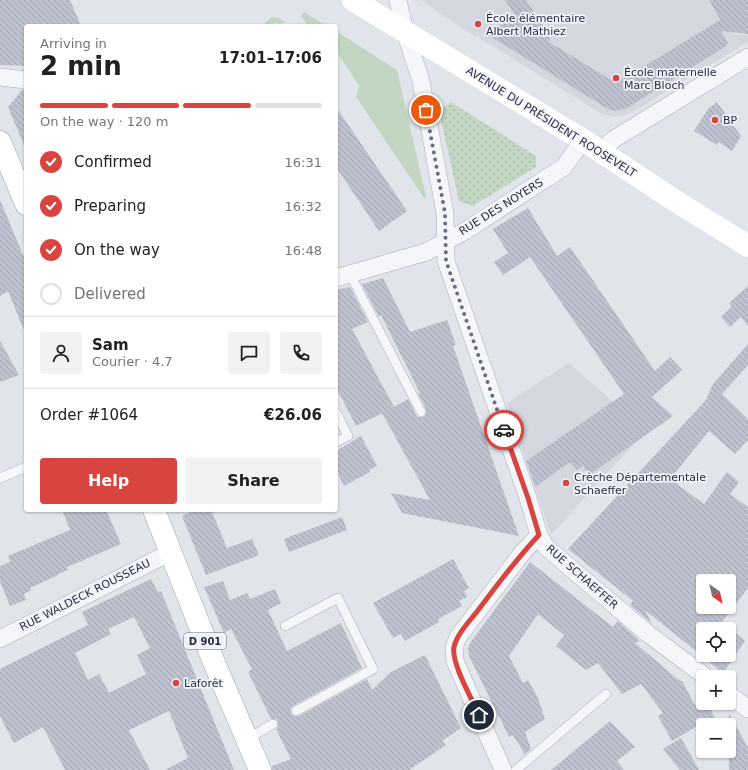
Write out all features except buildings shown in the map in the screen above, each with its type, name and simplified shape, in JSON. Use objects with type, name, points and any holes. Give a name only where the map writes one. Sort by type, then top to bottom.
[{"type":"main road","name":"AVENUE DU PRÉSIDENT ROOSEVELT","points":[[353,0],[601,151],[748,246]]},
{"type":"main road","points":[[0,142],[24,199]]},
{"type":"main road","name":"D 901","points":[[155,512],[213,660],[260,770]]},
{"type":"street","name":"RUE SCHAEFFER","points":[[398,0],[421,81],[445,213],[444,241],[446,261],[528,498],[539,535],[546,547],[647,633],[697,670]]},
{"type":"street","points":[[601,151],[614,139],[748,57]]},
{"type":"street","points":[[0,78],[24,80]]},
{"type":"street","name":"RUE DES NOYERS","points":[[343,276],[426,252],[465,231],[564,167],[583,140]]},
{"type":"street","points":[[503,770],[455,661],[454,648],[458,637],[467,624],[523,552],[539,535]]},
{"type":"street","name":"RUE WALDECK ROUSSEAU","points":[[0,639],[171,552]]},
{"type":"street","points":[[736,700],[748,709]]},
{"type":"lane","points":[[343,276],[421,412]]},
{"type":"lane","points":[[338,416],[348,436],[338,441]]},
{"type":"lane","points":[[0,478],[24,468]]},
{"type":"lane","points":[[285,626],[338,598],[373,670],[296,711]]},
{"type":"lane","points":[[516,770],[606,694]]},
{"type":"lane","points":[[247,739],[273,724]]},
{"type":"shaded area","name":"École maternelle Marc Bloch","points":[[421,0],[708,0],[722,26],[735,34],[748,35],[748,42],[629,114],[615,117],[602,114],[478,37],[481,35],[475,37]]},
{"type":"shaded area","name":"Crèche Départementale Schaeffer","points":[[569,363],[646,431],[551,535],[507,403]]},
{"type":"green space","points":[[304,12],[324,24],[307,24],[301,16]]},
{"type":"green space","points":[[272,17],[286,22],[278,24],[277,22],[274,24],[264,24]]},
{"type":"green space","points":[[338,32],[397,70],[426,197],[424,198],[356,97],[359,86],[338,54]]},
{"type":"green space","points":[[451,102],[536,156],[536,167],[473,206],[459,201],[439,111]]},
{"type":"way so far","points":[[426,110],[445,213],[444,241],[446,261],[504,430]]},
{"type":"place","name":"École élémentaire Albert Mathiez","points":[[478,24]]},
{"type":"place","name":"École maternelle Marc Bloch","points":[[616,78]]},
{"type":"place","name":"BP","points":[[715,120]]},
{"type":"place","name":"Crèche Départementale Schaeffer","points":[[566,483]]},
{"type":"place","name":"Laforêt","points":[[176,683]]},
{"type":"route","points":[[479,715],[455,661],[454,648],[458,637],[467,624],[523,552],[539,535],[528,498],[504,430]]}]
